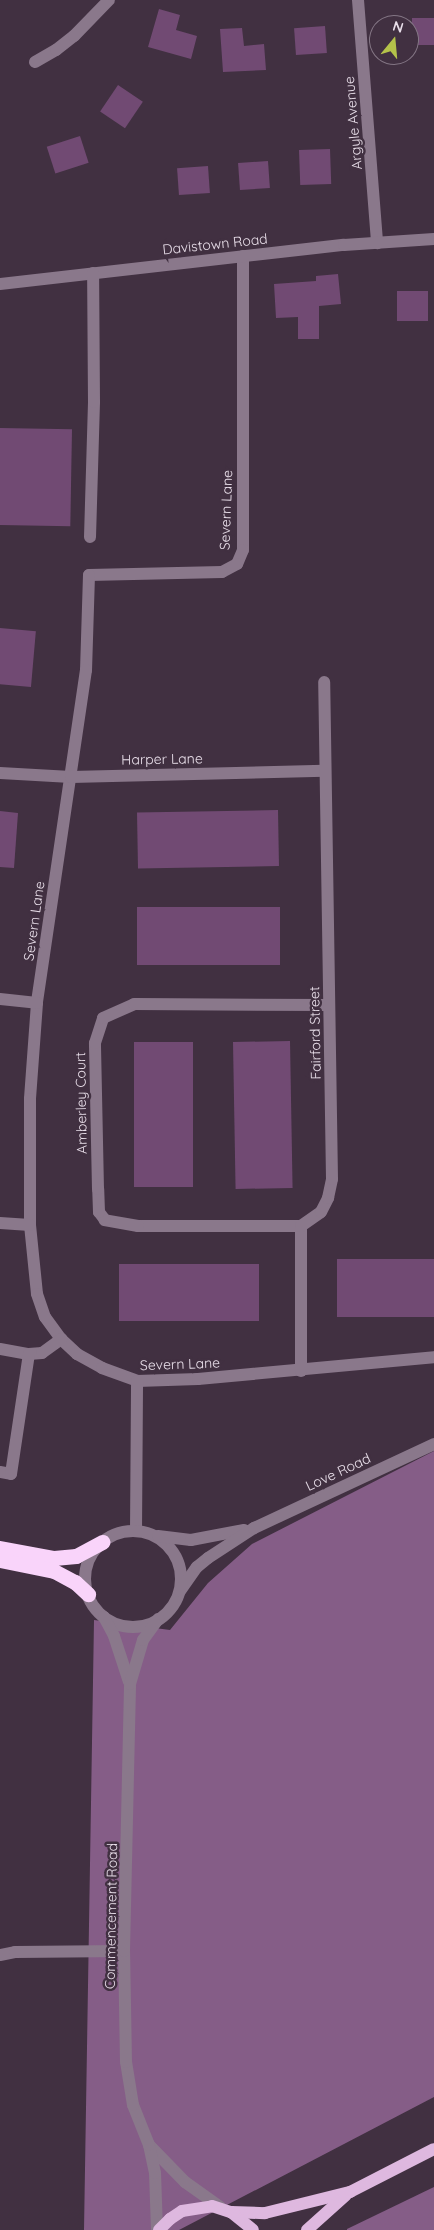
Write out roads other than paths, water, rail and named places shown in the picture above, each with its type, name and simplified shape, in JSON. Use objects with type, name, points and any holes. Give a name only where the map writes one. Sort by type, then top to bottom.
[{"type":"highway","points":[[0,1548],[54,1558],[76,1556],[102,1542]]},
{"type":"highway","points":[[0,1560],[54,1571],[75,1582],[88,1594]]},
{"type":"main road","points":[[158,2230],[170,2218],[188,2209],[200,2206],[265,2213],[350,2192],[434,2149]]},
{"type":"main road","points":[[308,2230],[350,2192]]},
{"type":"main road","points":[[226,2210],[253,2230]]},
{"type":"street","points":[[35,62],[56,50],[74,36],[109,0]]},
{"type":"street","name":"Argyle Avenue","points":[[358,0],[377,243]]},
{"type":"street","name":"Davistown Road","points":[[0,284],[243,256],[434,239]]},
{"type":"street","name":"Severn Lane","points":[[243,256],[243,550],[237,564],[222,572],[89,575],[86,670],[37,1003],[30,1099],[30,1225],[37,1294],[44,1317],[61,1339],[77,1354],[102,1368],[137,1381],[198,1379],[301,1371],[434,1357]]},
{"type":"street","points":[[90,537],[94,402],[93,273]]},
{"type":"street","name":"Fairford Street","points":[[301,1226],[321,1212],[328,1198],[332,1179],[324,682]]},
{"type":"street","name":"Harper Lane","points":[[0,773],[71,776],[324,771]]},
{"type":"street","points":[[0,999],[37,1003]]},
{"type":"street","name":"Amberley Court","points":[[301,1226],[138,1226],[105,1220],[99,1212],[95,1043],[103,1018],[134,1004],[329,1005]]},
{"type":"street","points":[[0,1223],[30,1225]]},
{"type":"street","points":[[301,1226],[301,1371]]},
{"type":"street","points":[[0,1350],[29,1354],[42,1353],[61,1339]]},
{"type":"street","points":[[0,1472],[11,1474],[29,1354]]},
{"type":"street","points":[[137,1381],[142,1532]]},
{"type":"street","name":"Love Road","points":[[179,1593],[198,1567],[208,1558],[254,1528],[434,1444]]},
{"type":"street","name":"Love Road","points":[[142,1532],[171,1539],[191,1540],[254,1528]]},
{"type":"street","points":[[142,1532],[165,1543],[174,1555],[181,1576],[179,1593],[171,1608],[158,1619],[135,1627],[117,1624],[104,1616],[94,1606],[85,1582],[86,1567],[102,1542],[119,1533],[142,1532]]},
{"type":"street","name":"Commencement Road","points":[[104,1616],[117,1645],[130,1684]]},
{"type":"street","name":"Commencement Road","points":[[158,1619],[143,1640],[130,1684],[124,1952],[126,2062],[133,2104],[148,2145],[155,2173],[158,2230]]},
{"type":"street","points":[[0,1955],[15,1952],[124,1952]]},
{"type":"street","name":"Commencement Road","points":[[148,2145],[185,2182],[226,2210]]}]
